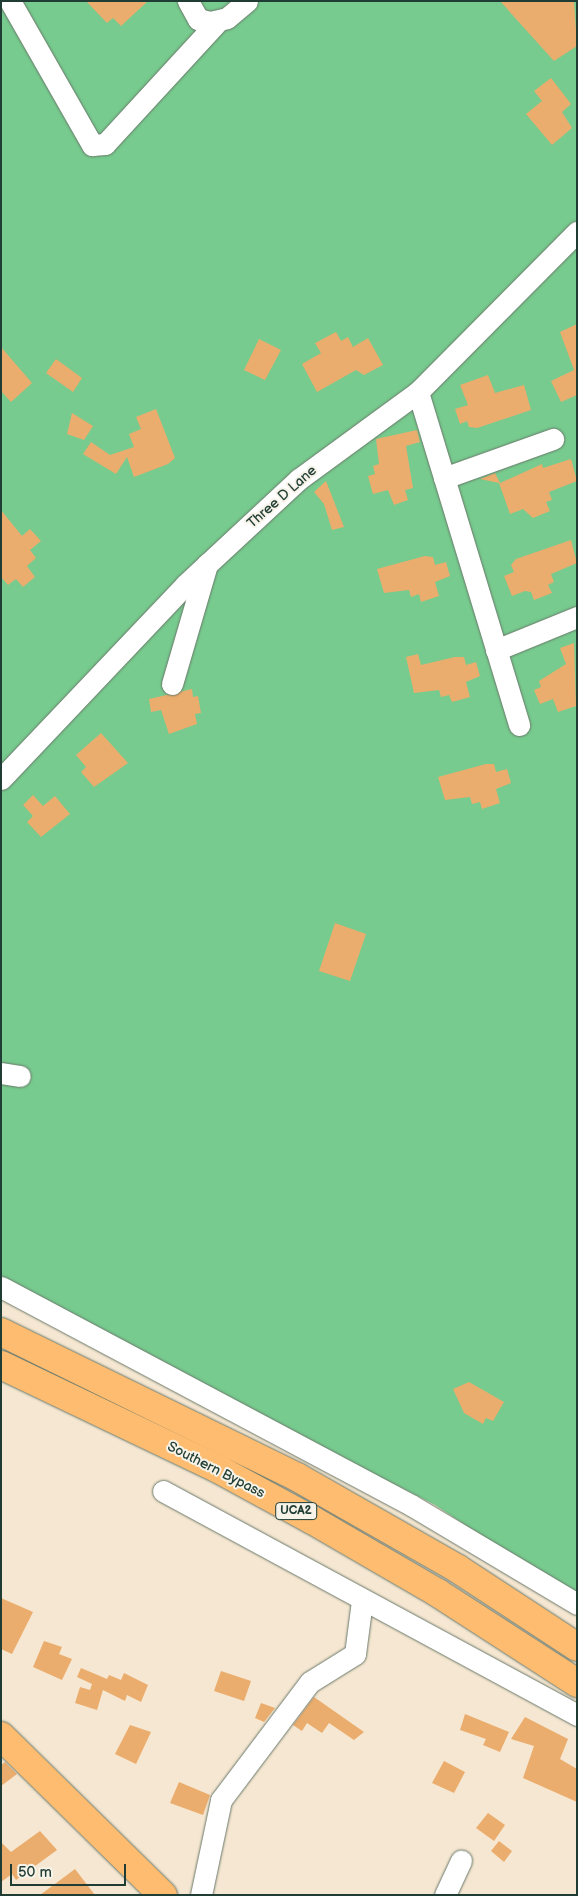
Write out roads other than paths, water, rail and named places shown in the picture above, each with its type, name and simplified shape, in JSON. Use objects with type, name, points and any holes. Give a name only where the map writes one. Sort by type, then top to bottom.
[{"type":"main road","name":"Southern Bypass","points":[[1,1332],[297,1477],[458,1568],[577,1648]]},
{"type":"main road","name":"Southern Bypass","points":[[1,1365],[220,1470],[312,1520],[438,1593],[577,1683]]},
{"type":"main road","points":[[1,1736],[164,1895]]},
{"type":"street","points":[[10,1],[92,145],[105,144],[218,22],[247,1]]},
{"type":"street","points":[[188,1],[198,18],[218,22]]},
{"type":"street","name":"Three D Lane","points":[[1,779],[207,564],[299,479],[418,392],[577,232]]},
{"type":"street","points":[[418,392],[519,725]]},
{"type":"street","points":[[444,478],[553,439]]},
{"type":"street","points":[[172,684],[207,564]]},
{"type":"street","points":[[496,650],[577,618]]},
{"type":"street","points":[[1,1288],[411,1505],[577,1604]]},
{"type":"street","points":[[163,1491],[362,1601],[577,1715]]},
{"type":"street","points":[[201,1895],[221,1800],[310,1682],[355,1654],[362,1601]]},
{"type":"street","points":[[446,1895],[462,1862]]}]
